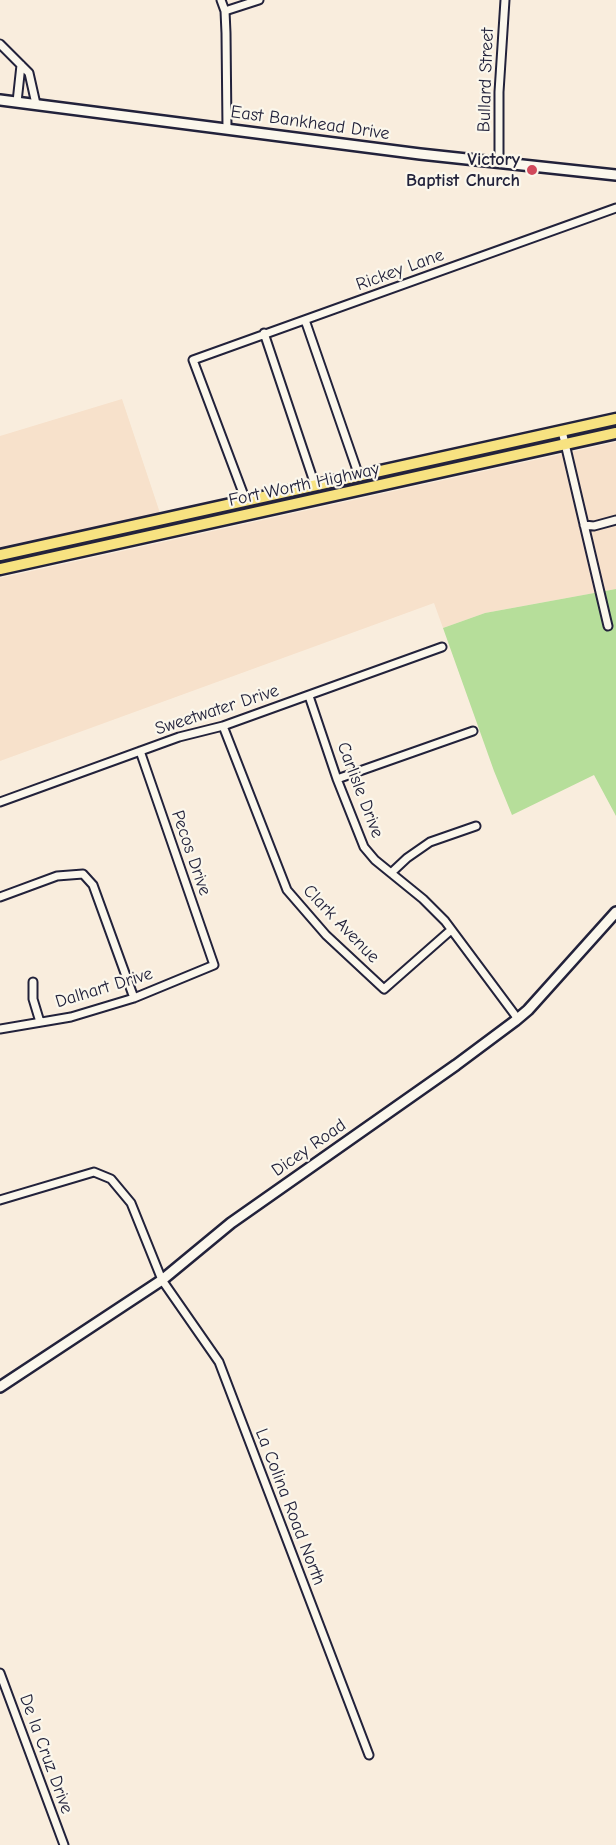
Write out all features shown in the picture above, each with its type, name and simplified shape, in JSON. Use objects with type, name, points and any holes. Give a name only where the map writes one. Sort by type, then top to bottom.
[{"type":"main road","name":"Fort Worth Highway","points":[[0,555],[616,419]]},
{"type":"main road","name":"Fort Worth Highway","points":[[0,569],[616,433]]},
{"type":"main road","points":[[404,466],[407,479]]},
{"type":"main road","points":[[283,493],[285,506]]},
{"type":"main road","points":[[76,538],[80,552]]},
{"type":"street","points":[[221,0],[225,11],[227,128]]},
{"type":"street","points":[[225,11],[259,0]]},
{"type":"street","name":"Bullard Street","points":[[500,162],[499,92],[505,0]]},
{"type":"street","points":[[0,44],[29,73],[36,104]]},
{"type":"street","points":[[17,102],[21,65]]},
{"type":"street","name":"East Bankhead Drive","points":[[0,100],[409,153],[616,175]]},
{"type":"street","name":"Rickey Lane","points":[[246,501],[193,360],[616,208]]},
{"type":"street","points":[[305,320],[359,476]]},
{"type":"street","points":[[264,333],[315,485]]},
{"type":"street","points":[[562,431],[608,627]]},
{"type":"street","points":[[584,525],[594,526],[616,520]]},
{"type":"street","name":"Sweetwater Drive","points":[[0,802],[179,737],[223,726],[309,696],[442,647]]},
{"type":"street","name":"Carlisle Drive","points":[[309,696],[337,779],[364,847],[375,860],[423,899],[452,930],[518,1019]]},
{"type":"street","name":"Clark Avenue","points":[[223,726],[287,890],[326,935],[384,989],[452,930]]},
{"type":"street","points":[[337,779],[473,731]]},
{"type":"street","name":"Pecos Drive","points":[[140,751],[214,965]]},
{"type":"street","points":[[391,873],[430,842],[476,826]]},
{"type":"street","points":[[0,897],[57,876],[83,874],[93,885],[134,998]]},
{"type":"street","name":"Dicey Road","points":[[0,1387],[162,1280],[231,1223],[518,1019],[616,912]]},
{"type":"street","name":"Dalhart Drive","points":[[0,1029],[71,1017],[134,998],[214,965]]},
{"type":"street","points":[[33,982],[33,999],[40,1022]]},
{"type":"street","name":"La Colina Road North","points":[[0,1200],[94,1172],[111,1179],[131,1203],[162,1280],[219,1362],[369,1755]]},
{"type":"street","name":"De la Cruz Drive","points":[[0,1673],[64,1845]]},
{"type":"shaded area","points":[[122,399],[160,513],[0,547],[0,436]]},
{"type":"shaded area","points":[[616,442],[616,589],[485,613],[443,628],[434,603],[0,761],[0,578]]},
{"type":"green space","points":[[616,589],[616,816],[594,775],[512,815],[443,628],[485,613]]},
{"type":"place","name":"Victory Baptist Church","points":[[532,170]]}]
